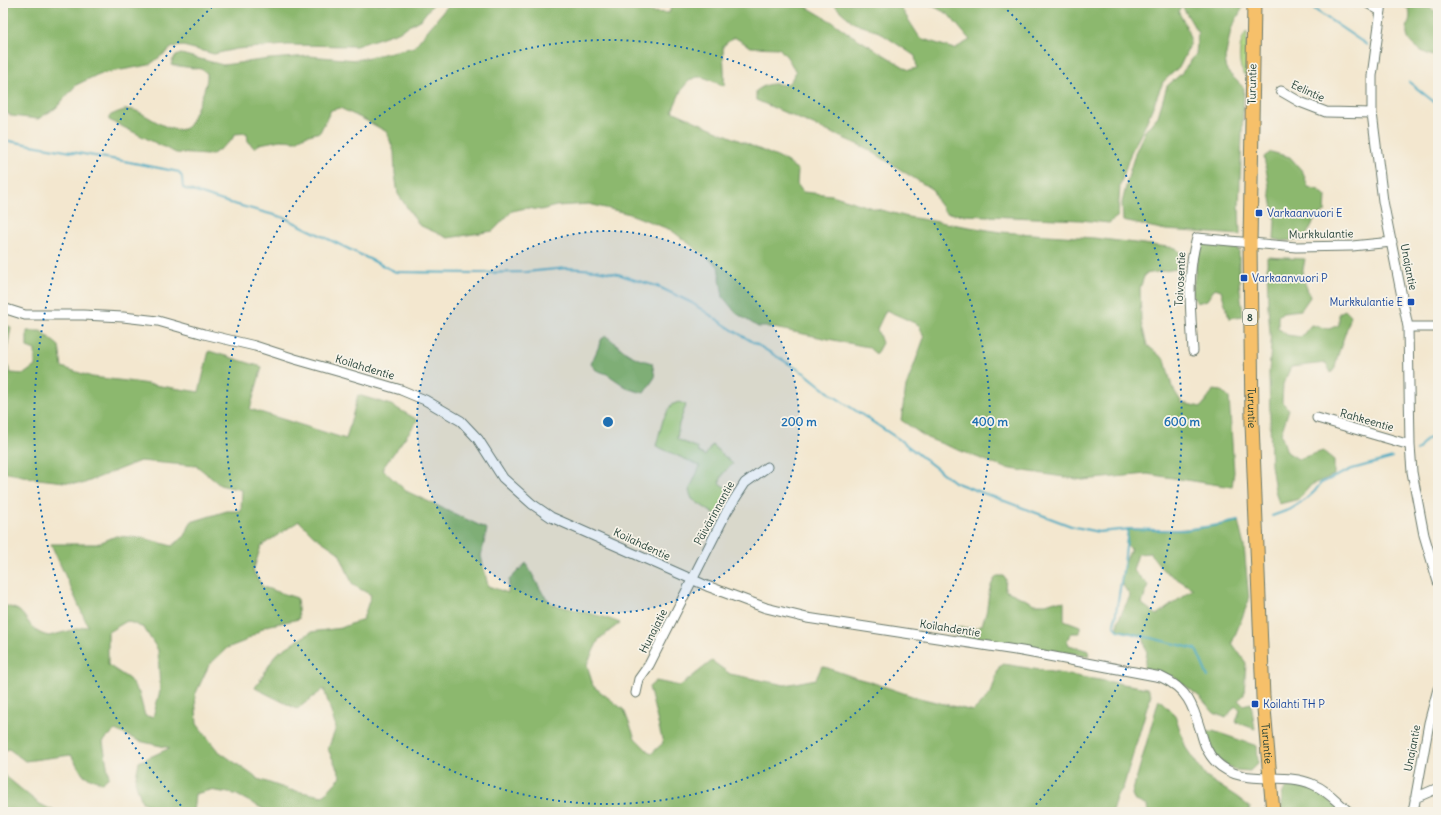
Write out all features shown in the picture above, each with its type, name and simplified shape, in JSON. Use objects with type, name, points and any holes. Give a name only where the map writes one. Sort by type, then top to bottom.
[{"type":"highway","name":"Turuntie","points":[[1254,3],[1250,243],[1252,423],[1263,682],[1273,812]]},
{"type":"street","points":[[1367,3],[1382,7]]},
{"type":"street","name":"Unajantie","points":[[1382,7],[1372,76],[1372,113],[1383,201],[1408,327],[1410,445],[1412,472],[1424,535],[1438,582]]},
{"type":"street","name":"Eelintie","points":[[1281,91],[1300,102],[1326,112],[1372,113]]},
{"type":"street","name":"Toivosentie","points":[[1193,351],[1189,301],[1193,252],[1197,238],[1250,243]]},
{"type":"street","name":"Murkkulantie","points":[[1250,243],[1296,247],[1352,246],[1392,242]]},
{"type":"street","name":"Koilahdentie","points":[[3,308],[25,315],[83,315],[158,321],[255,346],[407,392],[425,400],[461,421],[478,439],[503,478],[532,504],[551,517],[692,580],[766,608],[807,618],[1022,651],[1162,677],[1184,693],[1194,713],[1205,749],[1216,762],[1226,770],[1238,775],[1271,779],[1291,779],[1312,784],[1326,791],[1349,812]]},
{"type":"street","points":[[1408,327],[1438,327]]},
{"type":"street","name":"Rahkeentie","points":[[1317,418],[1410,445]]},
{"type":"street","name":"Päivärinnantie","points":[[692,580],[727,511],[745,483],[767,467]]},
{"type":"street","name":"Hunajatie","points":[[636,693],[640,679],[692,580]]},
{"type":"street","name":"Unajantie","points":[[1412,812],[1416,798],[1429,723],[1438,689]]},
{"type":"street","points":[[1416,798],[1438,788]]},
{"type":"green space","points":[[3,3],[434,3],[421,19],[398,32],[356,46],[287,45],[236,49],[214,54],[183,46],[173,47],[149,65],[99,74],[76,85],[56,108],[38,119],[12,116],[3,110]]},
{"type":"green space","points":[[450,3],[641,3],[650,12],[669,13],[672,3],[800,3],[909,70],[917,68],[915,56],[879,32],[854,23],[833,3],[899,3],[920,38],[954,49],[970,40],[948,14],[927,3],[1241,3],[1243,7],[1231,29],[1225,59],[1227,71],[1244,88],[1239,206],[1240,235],[1166,230],[1123,221],[1122,203],[1136,151],[1145,131],[1158,116],[1167,86],[1181,74],[1196,54],[1198,33],[1182,6],[1178,11],[1186,26],[1190,38],[1189,47],[1180,66],[1163,82],[1144,128],[1131,152],[1120,185],[1118,216],[1109,223],[1081,220],[946,213],[937,201],[933,190],[866,148],[756,100],[756,91],[767,85],[784,85],[789,83],[796,72],[787,57],[779,48],[751,47],[734,37],[723,46],[724,86],[703,77],[690,80],[682,89],[672,111],[786,161],[798,170],[797,184],[803,192],[832,195],[869,207],[908,217],[1000,232],[1094,238],[1176,248],[1184,258],[1183,268],[1145,274],[1140,288],[1141,322],[1147,345],[1165,360],[1172,387],[1182,403],[1201,407],[1213,390],[1222,391],[1229,398],[1234,472],[1232,487],[1147,474],[1083,480],[1005,468],[927,438],[901,420],[906,387],[924,338],[919,325],[886,310],[877,329],[882,343],[876,354],[868,347],[769,327],[758,327],[736,313],[723,297],[718,266],[671,230],[630,214],[589,204],[556,206],[541,210],[526,208],[512,211],[493,231],[448,238],[419,225],[398,194],[394,152],[387,132],[340,108],[331,110],[320,132],[305,136],[296,141],[280,140],[260,144],[254,148],[248,141],[247,133],[235,134],[231,141],[213,154],[207,155],[176,153],[109,120],[109,116],[121,111],[133,110],[169,128],[177,130],[183,129],[189,125],[204,91],[207,73],[201,69],[171,65],[174,58],[181,54],[223,65],[309,56],[356,60],[414,47]]},
{"type":"green space","points":[[1396,3],[1423,3],[1438,13],[1438,58],[1419,49],[1411,43],[1407,34],[1410,17],[1409,9]]},
{"type":"green space","points":[[1247,31],[1246,76],[1241,68],[1240,54],[1241,43]]},
{"type":"green space","points":[[1271,152],[1290,157],[1303,172],[1308,187],[1319,190],[1326,196],[1325,212],[1315,219],[1304,240],[1281,241],[1274,239],[1275,221],[1264,157]]},
{"type":"green space","points":[[1203,244],[1236,246],[1239,251],[1239,281],[1243,316],[1229,318],[1221,290],[1215,288],[1207,300],[1197,303],[1192,294],[1199,249]]},
{"type":"green space","points":[[1267,257],[1305,259],[1302,275],[1310,297],[1301,310],[1283,312],[1278,316],[1278,328],[1287,335],[1301,337],[1311,325],[1329,329],[1339,325],[1339,313],[1345,310],[1351,316],[1335,368],[1331,373],[1326,363],[1291,367],[1283,384],[1282,402],[1289,409],[1281,434],[1287,452],[1298,459],[1323,451],[1334,460],[1334,475],[1311,485],[1299,499],[1279,504],[1271,465],[1269,372],[1271,346],[1268,306]]},
{"type":"green space","points":[[6,325],[11,327],[5,361],[11,373],[24,374],[35,366],[35,350],[27,347],[27,331],[41,331],[59,346],[62,367],[92,377],[199,392],[209,351],[262,367],[250,409],[346,439],[358,395],[391,405],[418,420],[382,469],[406,491],[487,529],[481,556],[488,586],[508,593],[509,580],[526,563],[543,594],[552,604],[604,617],[620,623],[599,639],[587,664],[593,686],[624,710],[635,738],[651,754],[663,743],[649,687],[656,681],[680,686],[712,661],[730,674],[785,685],[816,679],[822,666],[915,697],[973,711],[991,693],[999,667],[1004,664],[1147,688],[1151,694],[1123,788],[1116,797],[1112,812],[269,812],[235,794],[210,790],[195,794],[193,812],[163,812],[142,802],[135,781],[139,762],[170,748],[139,741],[115,730],[103,742],[109,777],[102,783],[83,775],[71,755],[25,761],[9,749],[3,751],[3,605],[18,610],[37,632],[49,636],[88,626],[51,544],[97,544],[116,536],[143,538],[172,546],[185,536],[191,522],[227,511],[241,511],[242,490],[220,485],[197,466],[140,461],[82,484],[38,479],[3,472],[3,332]],"holes":[[[299,521],[313,535],[339,553],[353,585],[371,595],[363,619],[341,628],[311,632],[276,654],[255,688],[297,709],[324,689],[336,728],[328,749],[341,777],[323,796],[290,790],[258,779],[217,750],[197,724],[195,695],[209,665],[227,648],[245,641],[266,626],[299,619],[297,598],[263,587],[253,571],[261,546]],[[127,621],[144,628],[158,650],[160,691],[153,717],[145,716],[139,693],[129,679],[108,665],[108,632]]]},
{"type":"green space","points":[[606,336],[630,355],[652,363],[655,377],[644,393],[629,389],[607,374],[596,370],[591,364],[600,340]]},
{"type":"green space","points":[[679,402],[686,405],[679,424],[677,439],[697,448],[698,452],[705,456],[712,445],[733,464],[724,472],[719,483],[733,493],[721,507],[717,516],[692,499],[689,491],[700,466],[656,446],[663,420],[671,405]]},
{"type":"green space","points":[[1238,521],[1244,546],[1249,600],[1232,643],[1246,663],[1244,695],[1238,700],[1243,705],[1251,703],[1255,729],[1236,722],[1240,710],[1235,706],[1226,718],[1214,713],[1200,697],[1174,677],[1144,668],[1147,653],[1143,636],[1118,630],[1118,621],[1130,596],[1121,582],[1124,564],[1131,549],[1126,544],[1128,529],[1180,529]],"holes":[[[1150,553],[1163,570],[1193,589],[1157,615],[1142,604],[1148,585],[1133,570],[1138,554]]]},
{"type":"green space","points":[[997,576],[1004,576],[1006,579],[1005,590],[1035,604],[1046,604],[1055,601],[1064,602],[1064,620],[1080,626],[1080,633],[1071,633],[1067,640],[1069,645],[1089,651],[1090,656],[950,635],[948,632],[950,627],[976,628],[982,625],[986,613],[991,585]]},
{"type":"green space","points":[[1159,699],[1175,715],[1186,748],[1206,777],[1250,807],[1249,812],[1148,812],[1147,806],[1134,800],[1132,794]]},
{"type":"green space","points":[[1213,731],[1257,746],[1258,763],[1250,771],[1235,770],[1217,759],[1206,733]]},
{"type":"green space","points":[[3,774],[38,803],[56,812],[3,811]]},
{"type":"green space","points":[[1296,784],[1316,790],[1342,812],[1282,812],[1282,798],[1284,790],[1291,785]]},
{"type":"waterway","points":[[1305,3],[1367,45]]},
{"type":"waterway","points":[[1409,82],[1438,105]]},
{"type":"waterway","points":[[3,140],[179,172],[182,177],[183,188],[285,218],[396,272],[526,272],[567,268],[596,270],[618,274],[657,286],[692,303],[731,329],[806,374],[832,395],[900,440],[954,482],[1071,526],[1098,532],[1132,529],[1184,530],[1238,521]]},
{"type":"waterway","points":[[1417,451],[1427,439],[1438,436]]},
{"type":"waterway","points":[[1272,516],[1291,509],[1305,500],[1321,483],[1352,469],[1393,458]]},
{"type":"waterway","points":[[1128,529],[1114,625],[1118,630],[1196,649],[1208,677]]},
{"type":"place","name":"Varkaanvuori E","points":[[1259,213]]},
{"type":"place","name":"Varkaanvuori P","points":[[1244,278]]},
{"type":"place","name":"Murkkulantie E","points":[[1411,302]]},
{"type":"place","name":"Koilahti TH P","points":[[1255,704]]}]
